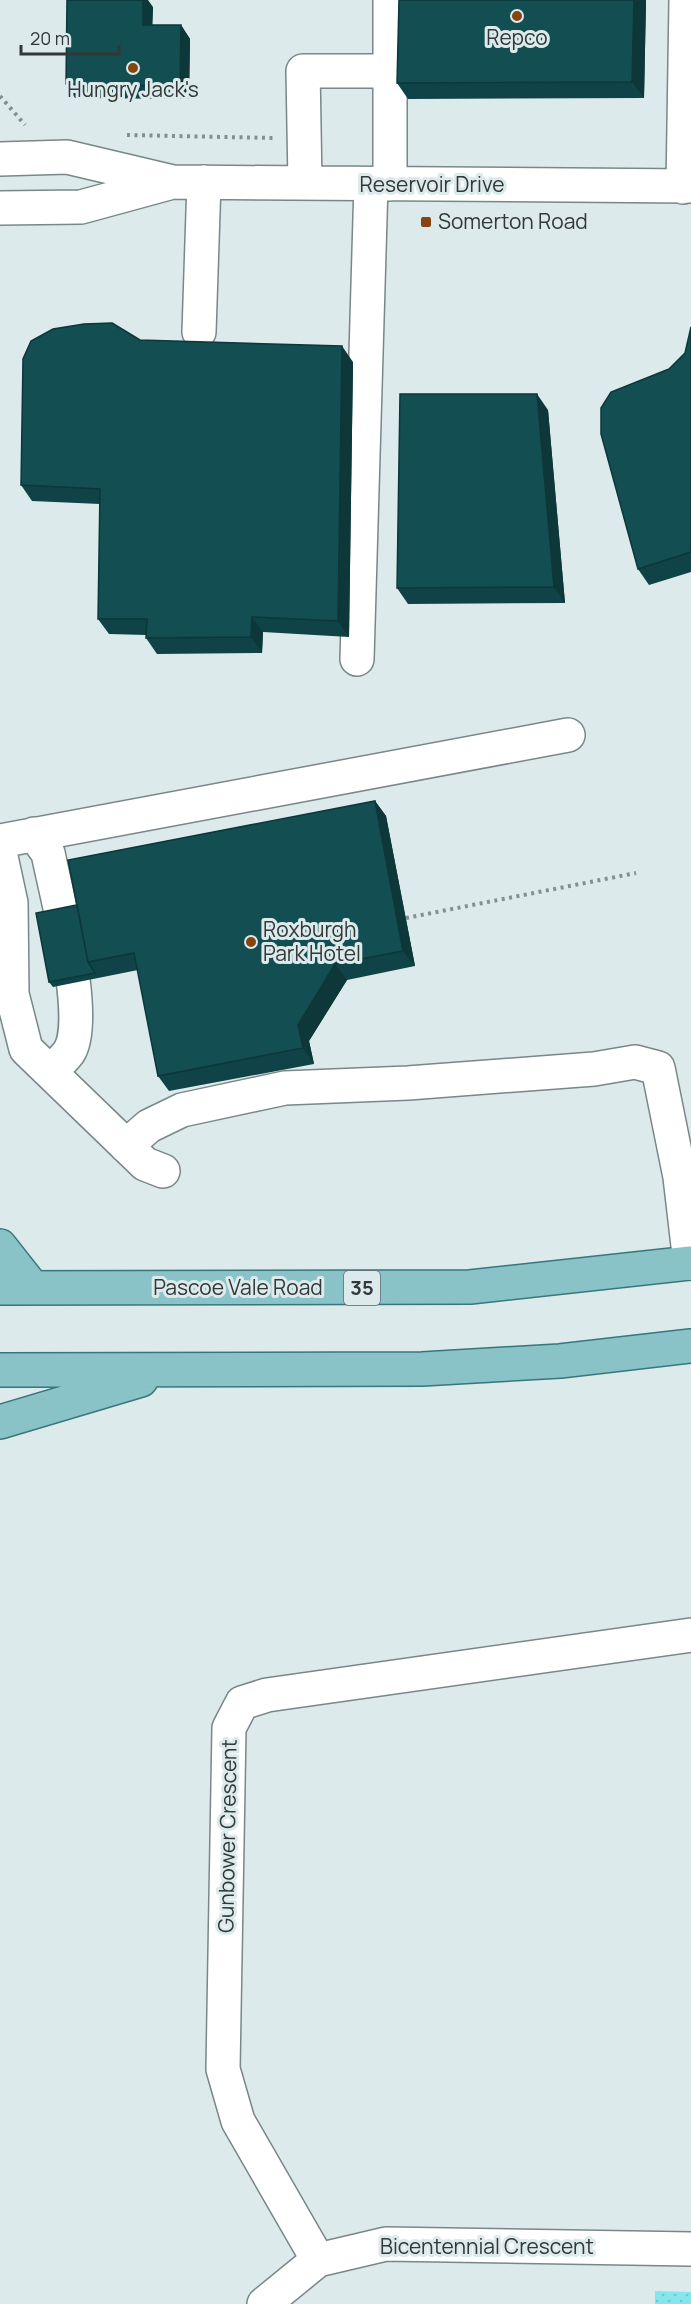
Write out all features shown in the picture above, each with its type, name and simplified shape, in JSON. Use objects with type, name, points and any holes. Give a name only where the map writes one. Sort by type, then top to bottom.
[{"type":"main road","points":[[0,1246],[33,1288]]},
{"type":"main road","name":"Pascoe Vale Road","points":[[0,1288],[470,1287],[691,1264]]},
{"type":"main road","points":[[0,1370],[422,1369],[560,1361],[691,1346]]},
{"type":"main road","points":[[0,1422],[181,1369]]},
{"type":"street","points":[[357,659],[381,184],[390,71],[390,0]]},
{"type":"street","points":[[686,0],[687,187]]},
{"type":"street","points":[[304,183],[303,71],[390,71]]},
{"type":"street","name":"Reservoir Drive","points":[[0,159],[67,157],[189,182],[687,187]]},
{"type":"street","points":[[189,182],[199,332]]},
{"type":"street","name":"Reservoir Drive","points":[[0,208],[81,207],[189,182]]},
{"type":"street","points":[[163,1171],[145,1164],[26,1049],[17,1022],[12,994],[11,903],[1,857],[131,816],[568,735]]},
{"type":"street","points":[[41,844],[76,1002],[76,1028],[69,1051],[50,1072]]},
{"type":"street","points":[[126,1146],[149,1126],[182,1110],[285,1088],[408,1083],[594,1069],[635,1062],[658,1068],[686,1184],[691,1264]]},
{"type":"street","name":"Gunbower Crescent","points":[[318,2260],[238,2121],[224,2069],[230,1728],[242,1702],[267,1695],[691,1635]]},
{"type":"street","name":"Bicentennial Crescent","points":[[264,2304],[318,2260],[386,2244],[691,2249]]},
{"type":"path","points":[[0,96],[32,133]]},
{"type":"path","points":[[126,135],[304,139]]},
{"type":"path","points":[[406,918],[636,873]]},
{"type":"shaded area","points":[[655,2291],[691,2292],[691,2304],[655,2304]]},
{"type":"building","name":"Hungry Jack's","points":[[67,0],[143,0],[143,25],[181,25],[180,86],[66,84]]},
{"type":"building","points":[[399,0],[634,0],[632,82],[397,83]]},
{"type":"building","points":[[112,323],[140,340],[342,346],[338,621],[252,617],[251,637],[146,638],[147,619],[98,619],[100,489],[21,485],[23,359],[31,341],[53,329],[84,324]]},
{"type":"building","points":[[691,327],[691,552],[638,569],[601,434],[601,408],[611,392],[669,369],[685,353]]},
{"type":"building","points":[[400,394],[537,394],[554,587],[397,588]]},
{"type":"building","name":"Roxburgh Park Hotel","points":[[375,801],[403,951],[335,964],[298,1025],[303,1048],[158,1076],[134,953],[88,962],[68,860]]},
{"type":"building","points":[[77,905],[88,962],[95,973],[49,982],[36,913]]},
{"type":"place","name":"Repco","points":[[517,16]]},
{"type":"place","name":"Hungry Jack's","points":[[133,68]]},
{"type":"place","name":"Somerton Road","points":[[426,222]]},
{"type":"place","name":"Roxburgh Park Hotel","points":[[251,942]]}]
